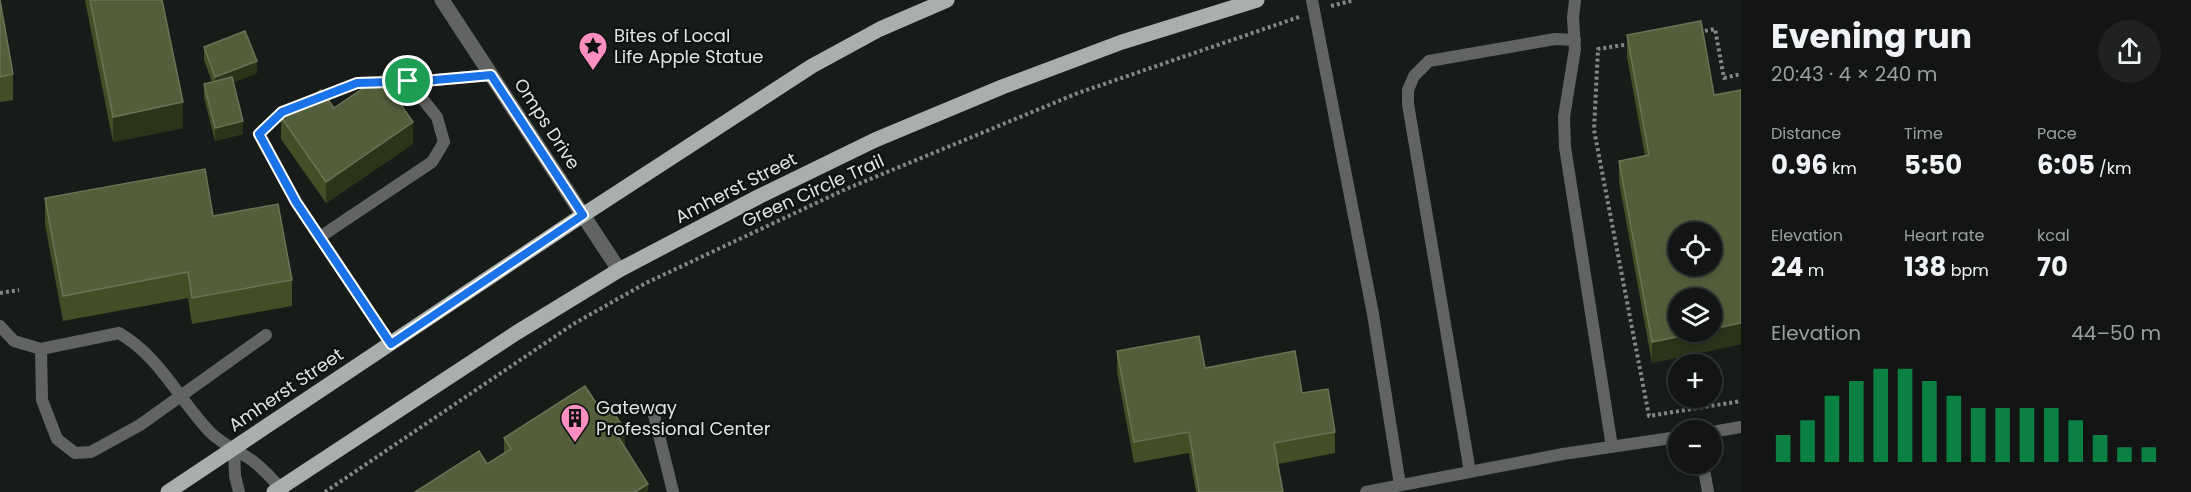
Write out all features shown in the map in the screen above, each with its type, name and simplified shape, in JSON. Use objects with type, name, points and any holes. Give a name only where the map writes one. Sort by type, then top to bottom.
[{"type":"main road","name":"Amherst Street","points":[[168,492],[583,215],[812,66],[880,29],[946,0]]},
{"type":"main road","name":"Amherst Street","points":[[279,491],[516,333],[619,270],[760,196],[875,140],[1002,87],[1122,42],[1257,0]]},
{"type":"street","name":"Omps Drive","points":[[442,0],[619,270]]},
{"type":"lane","points":[[1575,0],[1575,49],[1564,117],[1565,147],[1612,447]]},
{"type":"lane","points":[[1312,6],[1373,315],[1400,485]]},
{"type":"lane","points":[[1470,472],[1408,104],[1408,90],[1414,76],[1430,61],[1548,40],[1575,40]]},
{"type":"lane","points":[[391,344],[296,202],[259,134],[282,112],[357,83],[491,75]]},
{"type":"lane","points":[[320,237],[432,162],[444,142],[437,117],[408,81]]},
{"type":"lane","points":[[0,326],[14,341],[41,349],[119,333],[135,342],[209,430],[266,472],[279,491]]},
{"type":"lane","points":[[41,349],[42,400],[57,439],[75,453],[91,452],[140,425],[266,335]]},
{"type":"lane","points":[[654,415],[673,492]]},
{"type":"lane","points":[[1722,430],[1741,427]]},
{"type":"lane","points":[[1368,492],[1563,454],[1668,439]]},
{"type":"lane","points":[[234,449],[235,476],[239,492]]},
{"type":"lane","points":[[1705,474],[1708,492]]},
{"type":"path","name":"Green Circle Trail","points":[[325,492],[575,323],[646,284],[846,189],[1068,98],[1312,6],[1354,0]]},
{"type":"path","points":[[1693,33],[1715,29],[1724,78],[1741,74]]},
{"type":"path","points":[[1638,42],[1598,49],[1594,130],[1649,417],[1741,401]]},
{"type":"path","points":[[0,293],[19,290]]},
{"type":"building","points":[[0,0],[13,74],[0,77]]},
{"type":"building","points":[[90,0],[162,0],[183,102],[113,117]]},
{"type":"building","points":[[1701,21],[1714,95],[1741,90],[1741,323],[1722,327],[1722,288],[1668,288],[1668,339],[1652,342],[1619,161],[1649,155],[1627,35]]},
{"type":"building","points":[[245,31],[257,61],[215,77],[204,47]]},
{"type":"building","points":[[381,76],[413,122],[326,182],[281,117],[321,90],[334,108]]},
{"type":"building","points":[[232,77],[243,121],[215,128],[204,84]]},
{"type":"building","points":[[205,169],[213,216],[278,204],[292,280],[192,298],[188,272],[63,296],[45,198]]},
{"type":"building","points":[[1199,336],[1205,368],[1295,351],[1302,393],[1328,389],[1335,432],[1274,443],[1283,492],[1199,492],[1189,432],[1134,442],[1117,351]]},
{"type":"building","name":"Gateway Professional Center","points":[[585,386],[602,412],[610,407],[625,430],[617,435],[648,484],[635,492],[415,492],[479,451],[487,464],[511,449],[504,438]]},
{"type":"place","name":"Bites of Local Life Apple Statue","points":[[593,72]]},
{"type":"place","name":"Gateway Professional Center","points":[[575,444]]},
{"type":"route","points":[[491,75],[583,215],[391,344],[296,202],[259,134],[282,112],[357,83],[408,81],[491,75]]}]
